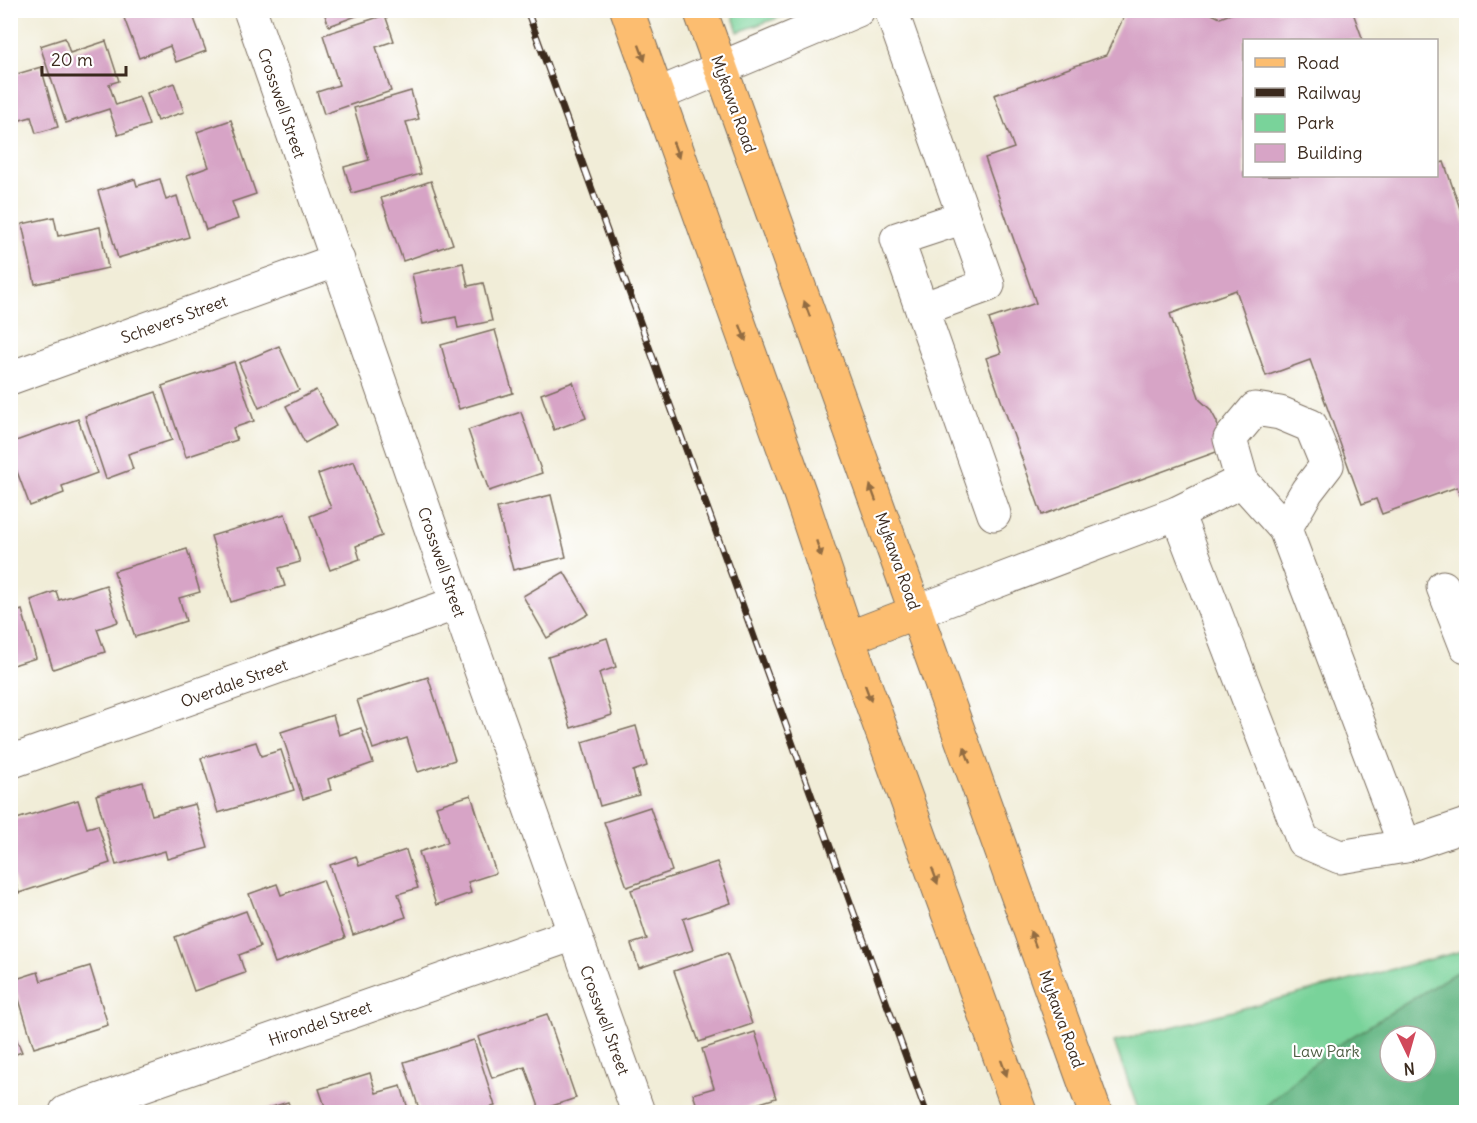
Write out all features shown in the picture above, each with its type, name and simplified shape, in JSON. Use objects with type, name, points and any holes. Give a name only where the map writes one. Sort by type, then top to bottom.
[{"type":"main road","points":[[627,10],[800,494],[848,638],[1020,1113]]},
{"type":"main road","name":"Mykawa Road","points":[[700,10],[1095,1113]]},
{"type":"main road","points":[[848,638],[916,612]]},
{"type":"street","name":"Crosswell Street","points":[[250,10],[638,1113]]},
{"type":"street","points":[[657,95],[858,10]]},
{"type":"street","points":[[891,10],[987,285],[922,309]]},
{"type":"street","points":[[964,217],[897,239],[994,514]]},
{"type":"street","name":"Schevers Street","points":[[10,378],[338,260]]},
{"type":"street","points":[[1285,529],[1307,491],[1327,465],[1311,426],[1280,413],[1255,409],[1230,439],[1242,481],[1285,529],[1405,846]]},
{"type":"street","points":[[916,612],[1177,513],[1242,481]]},
{"type":"street","points":[[1177,513],[1303,841],[1340,857],[1405,846],[1467,825]]},
{"type":"street","points":[[1443,587],[1467,646]]},
{"type":"street","name":"Overdale Street","points":[[10,762],[457,603]]},
{"type":"street","name":"Hirondel Street","points":[[66,1113],[574,934]]},
{"type":"green space","points":[[731,10],[797,10],[797,11],[738,32]]},
{"type":"green space","name":"Law Park","points":[[1466,950],[1466,1112],[1139,1112],[1114,1042]]},
{"type":"green space","points":[[1466,966],[1466,1112],[1259,1112],[1327,1052]]},
{"type":"building","points":[[146,10],[191,10],[206,51],[176,62],[170,46],[139,58],[124,18]]},
{"type":"building","points":[[323,10],[370,10],[370,11],[329,26]]},
{"type":"building","points":[[1127,10],[1203,10],[1220,18],[1241,10],[1352,10],[1363,39],[1243,39],[1243,177],[1438,177],[1438,164],[1444,162],[1466,226],[1466,512],[1457,487],[1382,514],[1376,499],[1362,504],[1310,360],[1266,376],[1236,290],[1170,314],[1200,400],[1210,409],[1217,422],[1219,451],[1042,515],[986,358],[1001,353],[989,319],[1036,303],[985,158],[1014,148],[994,95],[1106,55]]},
{"type":"building","points":[[385,15],[394,41],[376,47],[391,91],[324,114],[317,92],[339,85],[323,35]]},
{"type":"building","points":[[65,38],[70,53],[106,41],[119,81],[109,84],[116,105],[139,97],[149,125],[118,135],[109,109],[66,123],[40,46]]},
{"type":"building","points":[[41,67],[58,127],[36,133],[31,117],[10,123],[10,76]]},
{"type":"building","points":[[174,83],[184,112],[157,121],[147,93]]},
{"type":"building","points":[[411,91],[419,119],[406,122],[421,174],[352,193],[344,167],[369,160],[354,108]]},
{"type":"building","points":[[231,120],[256,194],[232,202],[238,219],[206,230],[187,175],[209,167],[197,132]]},
{"type":"building","points":[[135,179],[137,186],[160,179],[166,200],[177,196],[189,237],[118,258],[98,191]]},
{"type":"building","points":[[431,181],[453,244],[403,261],[381,198]]},
{"type":"building","points":[[54,217],[58,236],[100,227],[108,268],[35,284],[22,224]]},
{"type":"building","points":[[463,263],[468,286],[483,283],[492,321],[458,328],[456,317],[423,324],[412,274]]},
{"type":"building","points":[[495,330],[513,393],[459,409],[441,345]]},
{"type":"building","points":[[279,346],[299,390],[259,408],[239,363]]},
{"type":"building","points":[[234,362],[254,421],[233,428],[237,440],[186,457],[162,386]]},
{"type":"building","points":[[573,382],[586,418],[554,430],[541,394]]},
{"type":"building","points":[[316,390],[336,426],[305,443],[286,406]]},
{"type":"building","points":[[156,392],[172,440],[128,454],[133,469],[106,479],[85,416]]},
{"type":"building","points":[[521,412],[542,473],[489,491],[468,430]]},
{"type":"building","points":[[78,419],[97,473],[62,486],[64,493],[30,506],[10,453],[10,443]]},
{"type":"building","points":[[354,461],[382,536],[356,546],[360,559],[330,570],[310,516],[331,508],[318,474]]},
{"type":"building","points":[[551,495],[566,557],[513,570],[497,508]]},
{"type":"building","points":[[285,514],[300,562],[279,568],[285,586],[231,602],[211,536]]},
{"type":"building","points":[[187,549],[200,592],[179,598],[186,621],[135,637],[114,571]]},
{"type":"building","points":[[564,572],[589,614],[547,638],[523,596]]},
{"type":"building","points":[[106,585],[118,622],[97,629],[105,652],[53,669],[31,600],[56,591],[59,600]]},
{"type":"building","points":[[22,610],[36,658],[10,666],[10,614]]},
{"type":"building","points":[[607,638],[616,667],[599,673],[612,715],[571,728],[548,657]]},
{"type":"building","points":[[428,677],[455,760],[418,772],[407,738],[373,749],[357,700]]},
{"type":"building","points":[[333,715],[339,735],[361,728],[373,763],[328,779],[331,790],[303,799],[281,732]]},
{"type":"building","points":[[636,726],[647,766],[633,771],[639,795],[600,806],[582,742]]},
{"type":"building","points":[[256,742],[261,756],[281,750],[294,790],[218,813],[201,758]]},
{"type":"building","points":[[143,782],[152,815],[195,804],[208,848],[167,859],[165,851],[116,865],[96,795]]},
{"type":"building","points":[[471,795],[496,873],[468,882],[471,893],[436,905],[419,852],[448,842],[436,806]]},
{"type":"building","points":[[78,800],[87,828],[98,825],[110,863],[19,893],[10,867],[10,821]]},
{"type":"building","points":[[650,807],[672,871],[627,887],[604,822]]},
{"type":"building","points":[[406,850],[418,888],[398,894],[406,917],[353,935],[330,865],[356,856],[359,866]]},
{"type":"building","points":[[717,862],[731,903],[683,919],[693,950],[639,968],[631,944],[647,939],[631,890]]},
{"type":"building","points":[[323,880],[345,938],[275,963],[249,894],[277,884],[281,895]]},
{"type":"building","points":[[246,911],[260,947],[239,955],[245,973],[194,991],[175,937]]},
{"type":"building","points":[[727,953],[752,1024],[699,1042],[674,971]]},
{"type":"building","points":[[90,966],[108,1025],[34,1048],[13,980],[38,972],[41,981]]},
{"type":"building","points":[[547,1014],[576,1098],[540,1110],[525,1067],[492,1078],[478,1037]]},
{"type":"building","points":[[10,1024],[22,1052],[10,1056]]},
{"type":"building","points":[[755,1032],[776,1098],[731,1112],[699,1112],[693,1094],[714,1088],[702,1049]]},
{"type":"building","points":[[474,1040],[495,1106],[475,1112],[420,1112],[404,1062]]},
{"type":"building","points":[[370,1073],[376,1093],[401,1086],[409,1112],[327,1112],[319,1089]]},
{"type":"building","points":[[288,1102],[292,1112],[257,1112]]},
{"type":"railway","points":[[527,10],[926,1112]]}]
